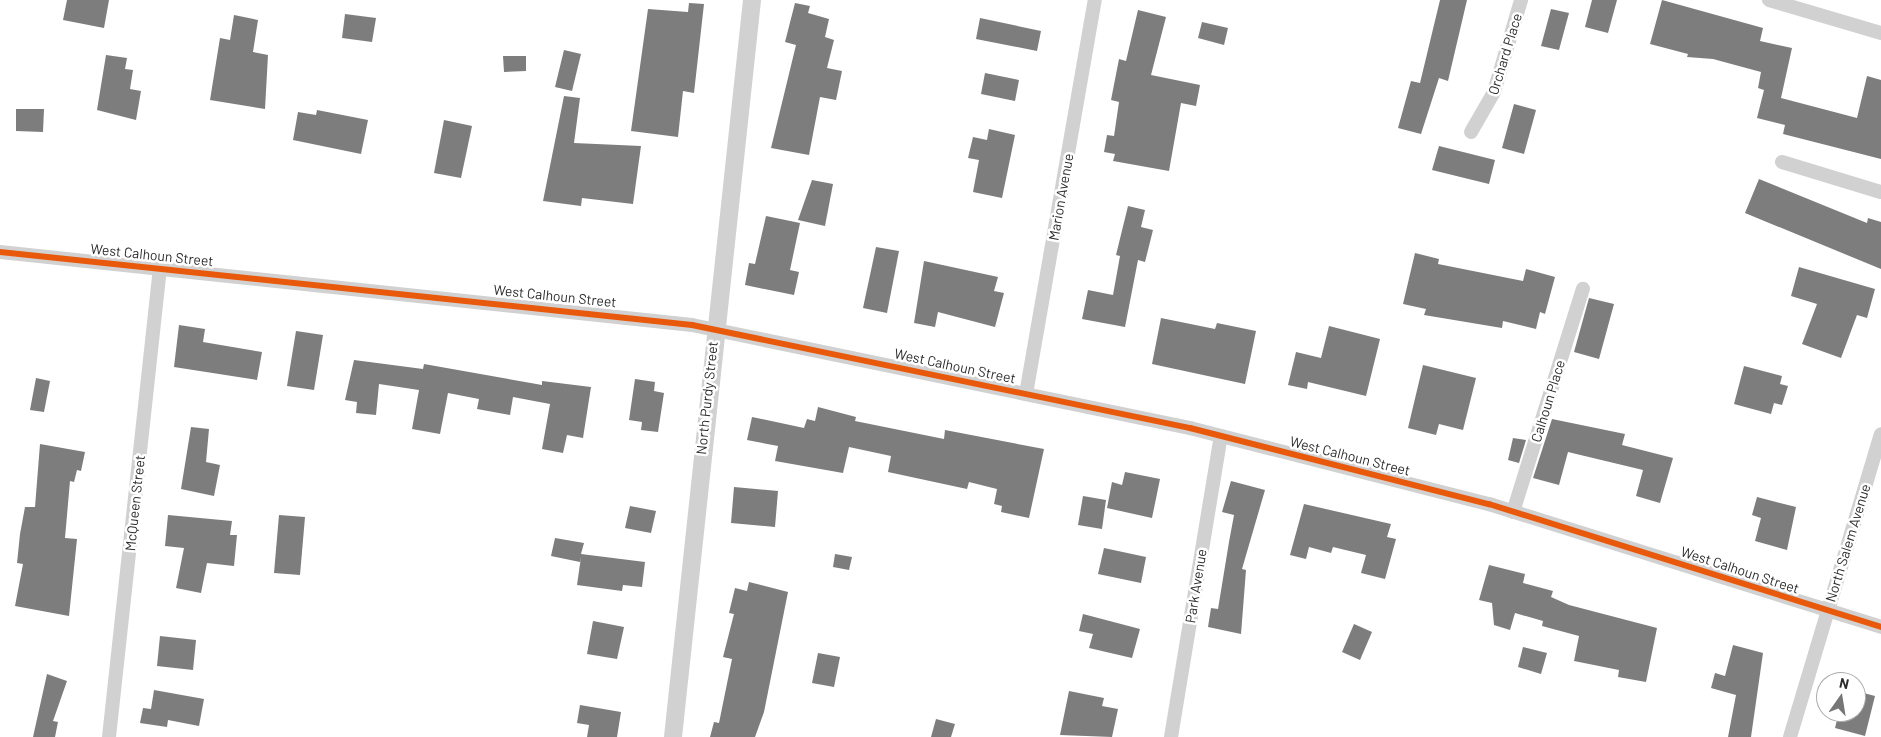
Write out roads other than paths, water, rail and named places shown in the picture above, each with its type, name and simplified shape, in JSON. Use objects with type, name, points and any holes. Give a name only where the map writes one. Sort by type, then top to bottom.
[{"type":"street","name":"North Purdy Street","points":[[673,737],[714,330],[752,0]]},
{"type":"street","name":"Marion Avenue","points":[[1026,394],[1096,0]]},
{"type":"street","name":"Orchard Place","points":[[1470,132],[1494,92],[1521,0]]},
{"type":"street","points":[[1769,0],[1881,33]]},
{"type":"street","points":[[1782,162],[1881,192]]},
{"type":"street","name":"West Calhoun Street","points":[[0,252],[607,314],[714,330],[1221,436],[1513,512],[1881,627]]},
{"type":"street","name":"McQueen Street","points":[[109,737],[160,268]]},
{"type":"street","name":"Calhoun Place","points":[[1513,512],[1583,289]]},
{"type":"street","name":"North Salem Avenue","points":[[1790,737],[1881,434]]},
{"type":"street","name":"Park Avenue","points":[[1171,737],[1221,436]]}]
